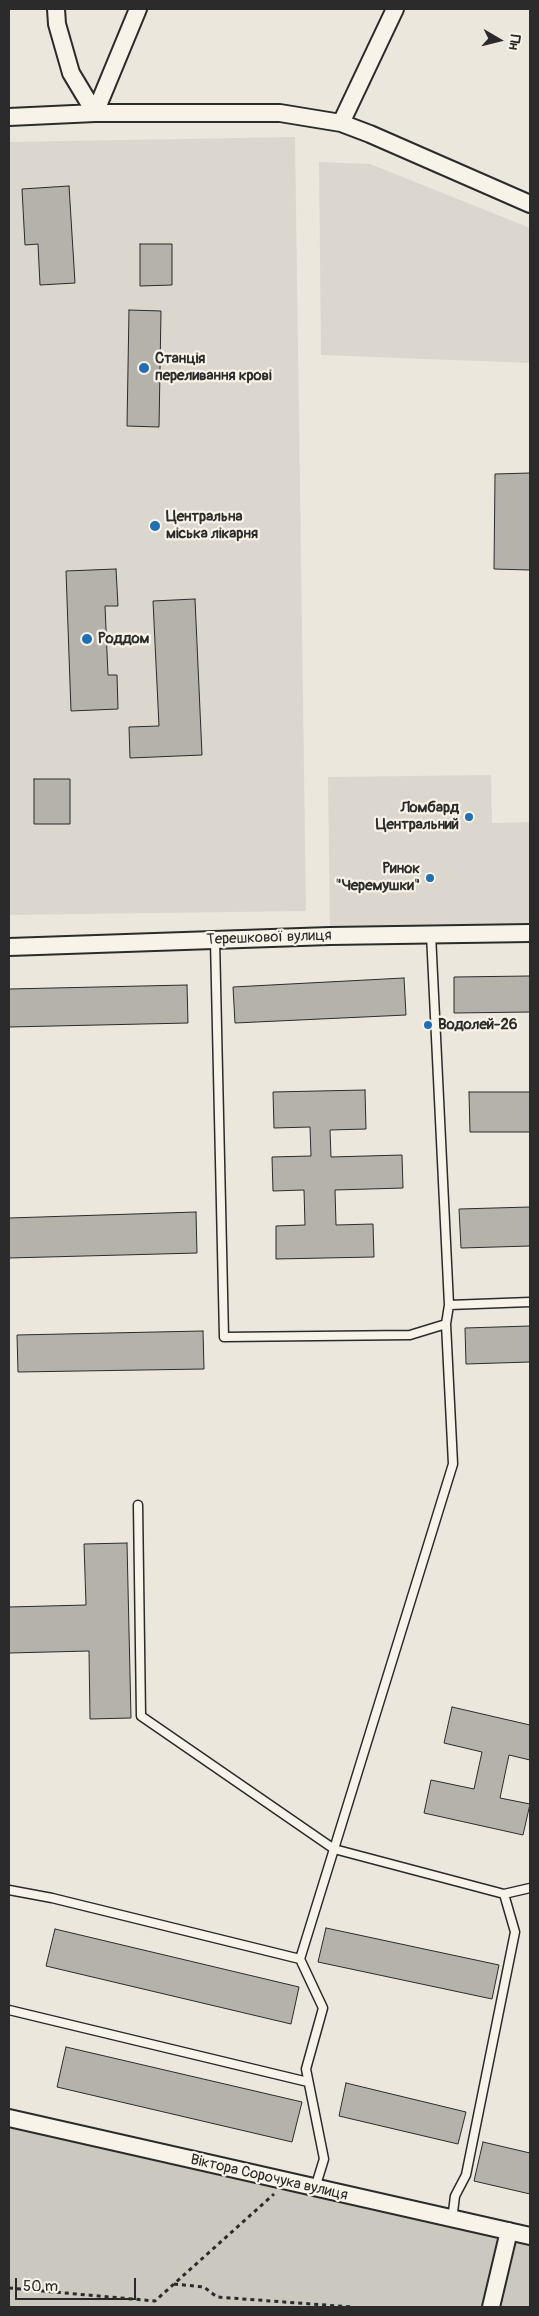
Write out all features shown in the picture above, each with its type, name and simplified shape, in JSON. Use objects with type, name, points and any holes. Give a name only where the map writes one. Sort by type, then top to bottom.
[{"type":"street","points":[[56,9],[57,24],[71,73],[96,113]]},
{"type":"street","points":[[96,113],[138,9]]},
{"type":"street","points":[[341,124],[395,9]]},
{"type":"street","points":[[9,117],[96,113],[280,113],[341,124],[370,134],[530,204]]},
{"type":"street","name":"Терешкової вулиця","points":[[9,947],[431,934],[530,933]]},
{"type":"street","name":"Віктора Сорочука вулиця","points":[[9,2118],[452,2220],[530,2236]]},
{"type":"street","points":[[491,2307],[509,2231]]},
{"type":"lane","points":[[314,2188],[324,2159],[306,2070],[323,2008],[300,1958],[452,1464],[446,1324],[449,1305],[431,934]]},
{"type":"lane","points":[[215,940],[224,1337],[410,1335],[446,1324]]},
{"type":"lane","points":[[449,1305],[530,1302]]},
{"type":"lane","points":[[138,1504],[141,1716],[334,1849],[504,1894],[530,1888]]},
{"type":"lane","points":[[9,1890],[52,1898],[300,1958]]},
{"type":"lane","points":[[452,2220],[455,2196],[466,2175],[515,1932],[504,1894]]},
{"type":"lane","points":[[9,2010],[308,2082]]},
{"type":"path","points":[[9,2288],[154,2301],[288,2182]]},
{"type":"path","points":[[173,2284],[204,2287],[217,2297],[352,2307]]},
{"type":"shaded area","name":"Центральна міська лікарня","points":[[295,137],[306,911],[9,915],[9,142]]},
{"type":"shaded area","points":[[319,162],[370,164],[530,228],[530,363],[321,355]]},
{"type":"shaded area","name":"Ринок \"Черемушки\"","points":[[491,775],[492,823],[530,822],[530,933],[330,936],[328,777]]},
{"type":"shaded area","points":[[9,2118],[530,2236],[530,2307],[9,2307]]},
{"type":"building","points":[[69,186],[75,283],[40,285],[38,244],[25,245],[22,189]]},
{"type":"building","points":[[140,244],[172,244],[172,285],[140,286]]},
{"type":"building","name":"Станція переливання крові","points":[[129,310],[161,311],[159,427],[127,426]]},
{"type":"building","points":[[530,473],[530,570],[494,569],[495,474]]},
{"type":"building","name":"Роддом","points":[[116,569],[118,606],[105,606],[108,675],[117,675],[118,709],[71,711],[66,571]]},
{"type":"building","points":[[195,599],[202,755],[130,758],[129,727],[159,726],[153,601]]},
{"type":"building","points":[[34,779],[70,779],[70,824],[34,824]]},
{"type":"building","points":[[530,976],[530,1012],[454,1013],[454,977]]},
{"type":"building","points":[[404,978],[406,1015],[235,1023],[233,987]]},
{"type":"building","points":[[187,985],[188,1023],[9,1027],[9,989]]},
{"type":"building","points":[[365,1090],[366,1129],[330,1130],[331,1157],[402,1155],[403,1188],[335,1190],[336,1225],[373,1224],[374,1257],[276,1259],[276,1226],[305,1225],[304,1190],[273,1191],[272,1157],[311,1156],[310,1127],[274,1128],[273,1092]]},
{"type":"building","points":[[469,1092],[530,1092],[530,1132],[470,1132]]},
{"type":"building","points":[[530,1207],[530,1246],[461,1248],[459,1209]]},
{"type":"building","points":[[196,1212],[197,1253],[9,1258],[9,1218]]},
{"type":"building","points":[[530,1326],[530,1362],[466,1364],[465,1328]]},
{"type":"building","points":[[203,1331],[204,1369],[18,1372],[17,1335]]},
{"type":"building","points":[[127,1543],[131,1718],[90,1719],[89,1651],[9,1653],[9,1607],[86,1605],[84,1544]]},
{"type":"building","points":[[452,1707],[530,1725],[530,1760],[509,1755],[500,1798],[530,1804],[523,1835],[424,1813],[431,1780],[474,1789],[482,1752],[444,1743]]},
{"type":"building","points":[[326,1928],[499,1965],[492,1999],[318,1962]]},
{"type":"building","points":[[55,1929],[299,1987],[291,2024],[46,1966]]},
{"type":"building","points":[[66,2047],[302,2102],[292,2142],[57,2087]]},
{"type":"building","points":[[346,2083],[466,2112],[458,2144],[339,2116]]},
{"type":"building","points":[[483,2142],[530,2153],[530,2194],[474,2181]]},
{"type":"place","name":"Станція переливання крові","points":[[144,368]]},
{"type":"place","name":"Центральна міська лікарня","points":[[155,526]]},
{"type":"place","name":"Роддом","points":[[87,639]]},
{"type":"place","name":"Ломбард Центральний","points":[[469,817]]},
{"type":"place","name":"Ринок \"Черемушки\"","points":[[430,878]]},
{"type":"place","name":"Водолей-26","points":[[428,1025]]}]
